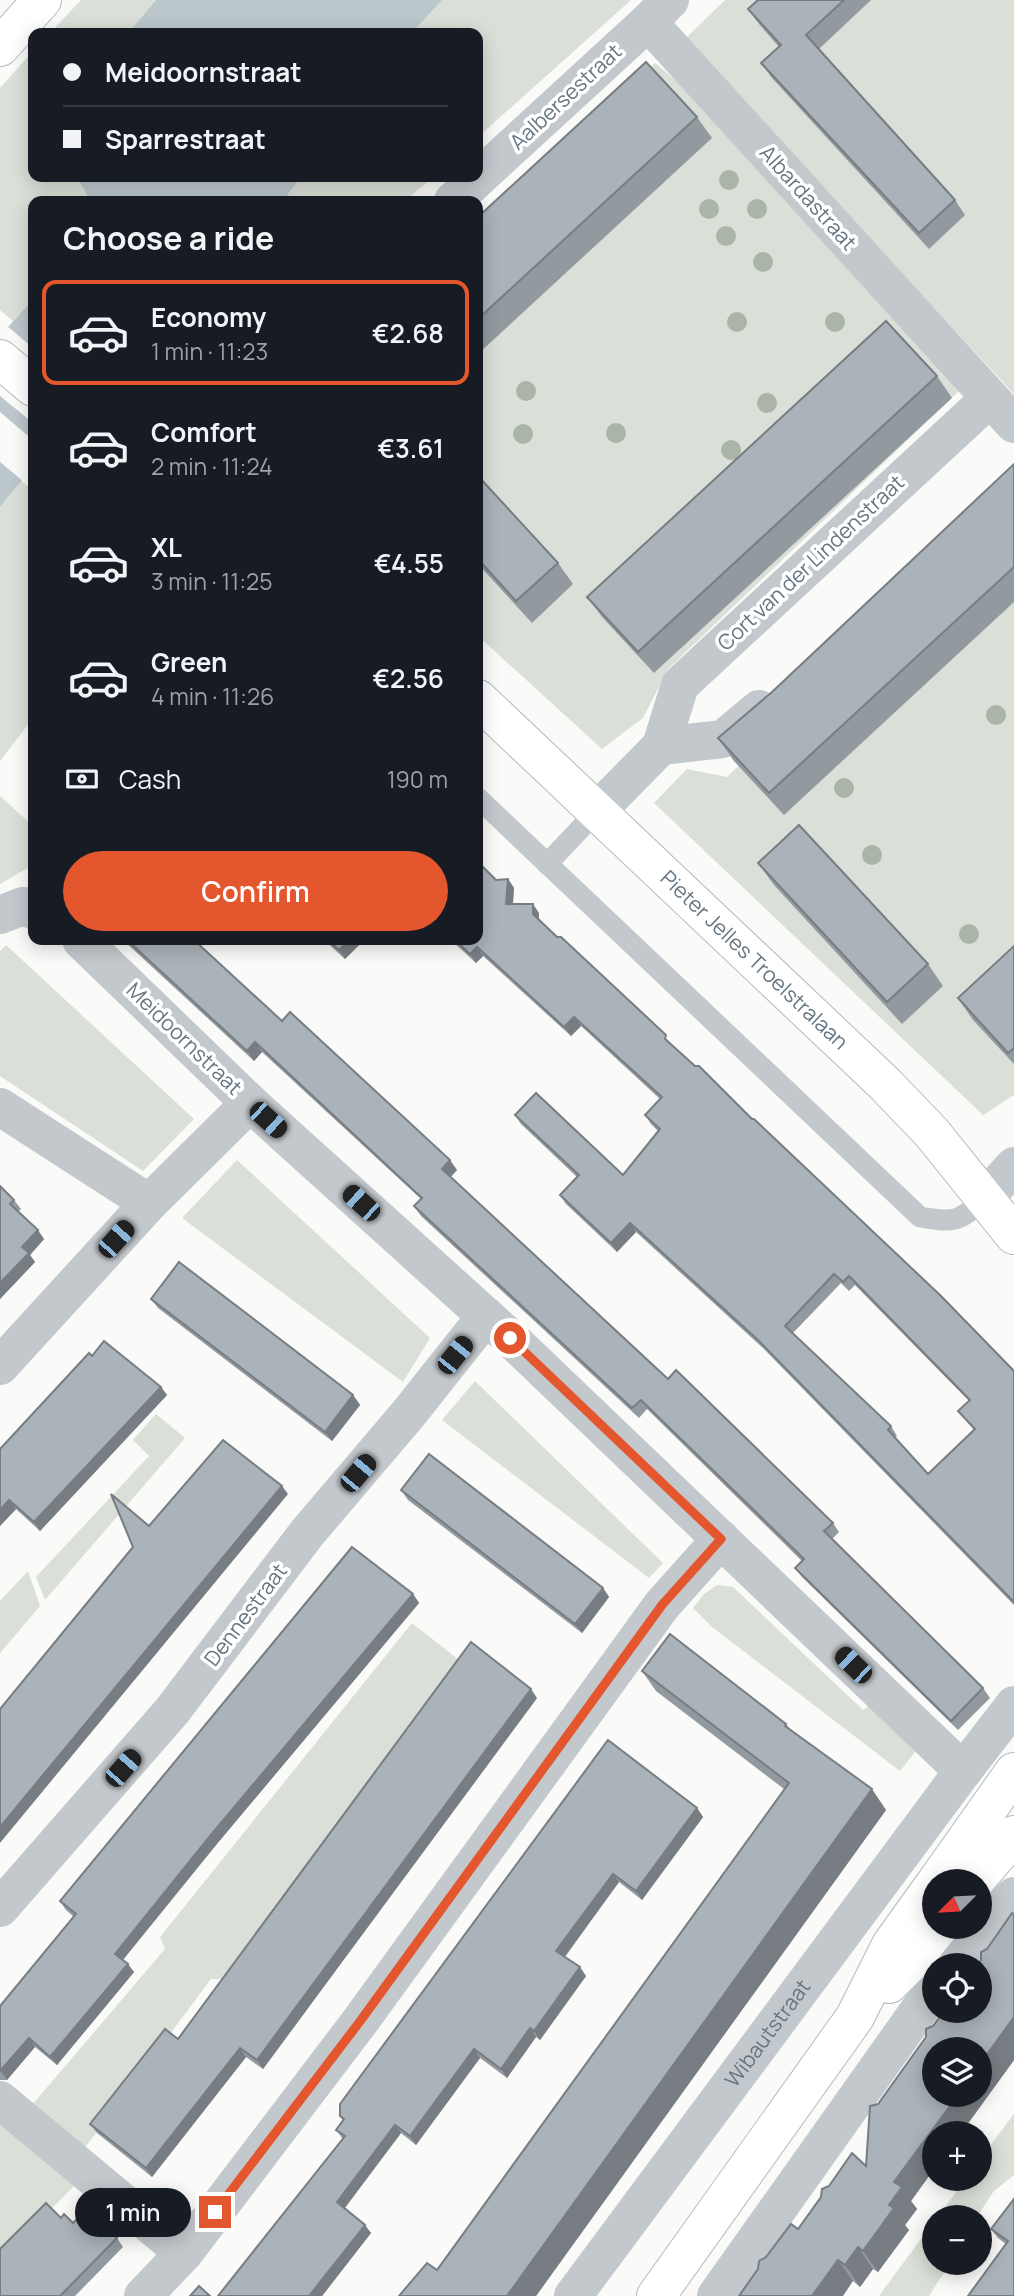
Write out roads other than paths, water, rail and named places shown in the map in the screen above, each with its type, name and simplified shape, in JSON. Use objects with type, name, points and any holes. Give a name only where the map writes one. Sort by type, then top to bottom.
[{"type":"street","points":[[0,47],[42,0]]},
{"type":"street","name":"Aalbersestraat","points":[[483,173],[659,11]]},
{"type":"street","name":"Albardastraat","points":[[659,11],[1002,411]]},
{"type":"street","name":"Aalbersestraat","points":[[458,196],[474,182]]},
{"type":"street","points":[[0,359],[28,383]]},
{"type":"street","name":"Cort van der Lindenstraat","points":[[596,812],[661,746],[680,685],[1002,411]]},
{"type":"street","points":[[661,746],[723,739],[782,689]]},
{"type":"street","name":"Pieter Jelles Troelstralaan","points":[[483,704],[885,1084],[932,1133],[1014,1235]]},
{"type":"street","points":[[0,915],[23,906],[28,908]]},
{"type":"street","name":"Meidoornstraat","points":[[86,945],[250,1103],[486,1316],[962,1771]]},
{"type":"street","points":[[0,1366],[149,1203],[250,1103]]},
{"type":"street","points":[[0,1107],[149,1203]]},
{"type":"street","points":[[984,1199],[1014,1166]]},
{"type":"street","name":"Dennestraat","points":[[0,1908],[172,1712],[307,1533],[409,1413],[486,1316]]},
{"type":"street","points":[[143,2296],[184,2253],[361,2020],[662,1605],[721,1539]]},
{"type":"street","points":[[962,1771],[1014,1705]]},
{"type":"street","name":"Wibautstraat","points":[[573,2296],[962,1771]]},
{"type":"street","points":[[946,1869],[1014,1772]]},
{"type":"street","points":[[985,1869],[1014,1835]]},
{"type":"street","points":[[992,1915],[1014,1896]]},
{"type":"street","points":[[656,2296],[855,2017],[891,1945],[922,1902]]},
{"type":"street","points":[[855,2017],[912,1961],[929,1939]]},
{"type":"street","points":[[716,2296],[922,2006]]},
{"type":"street","points":[[0,2100],[184,2253]]},
{"type":"lane","points":[[483,803],[920,1217],[956,1220],[984,1199]]},
{"type":"lane","points":[[547,864],[596,812]]}]
